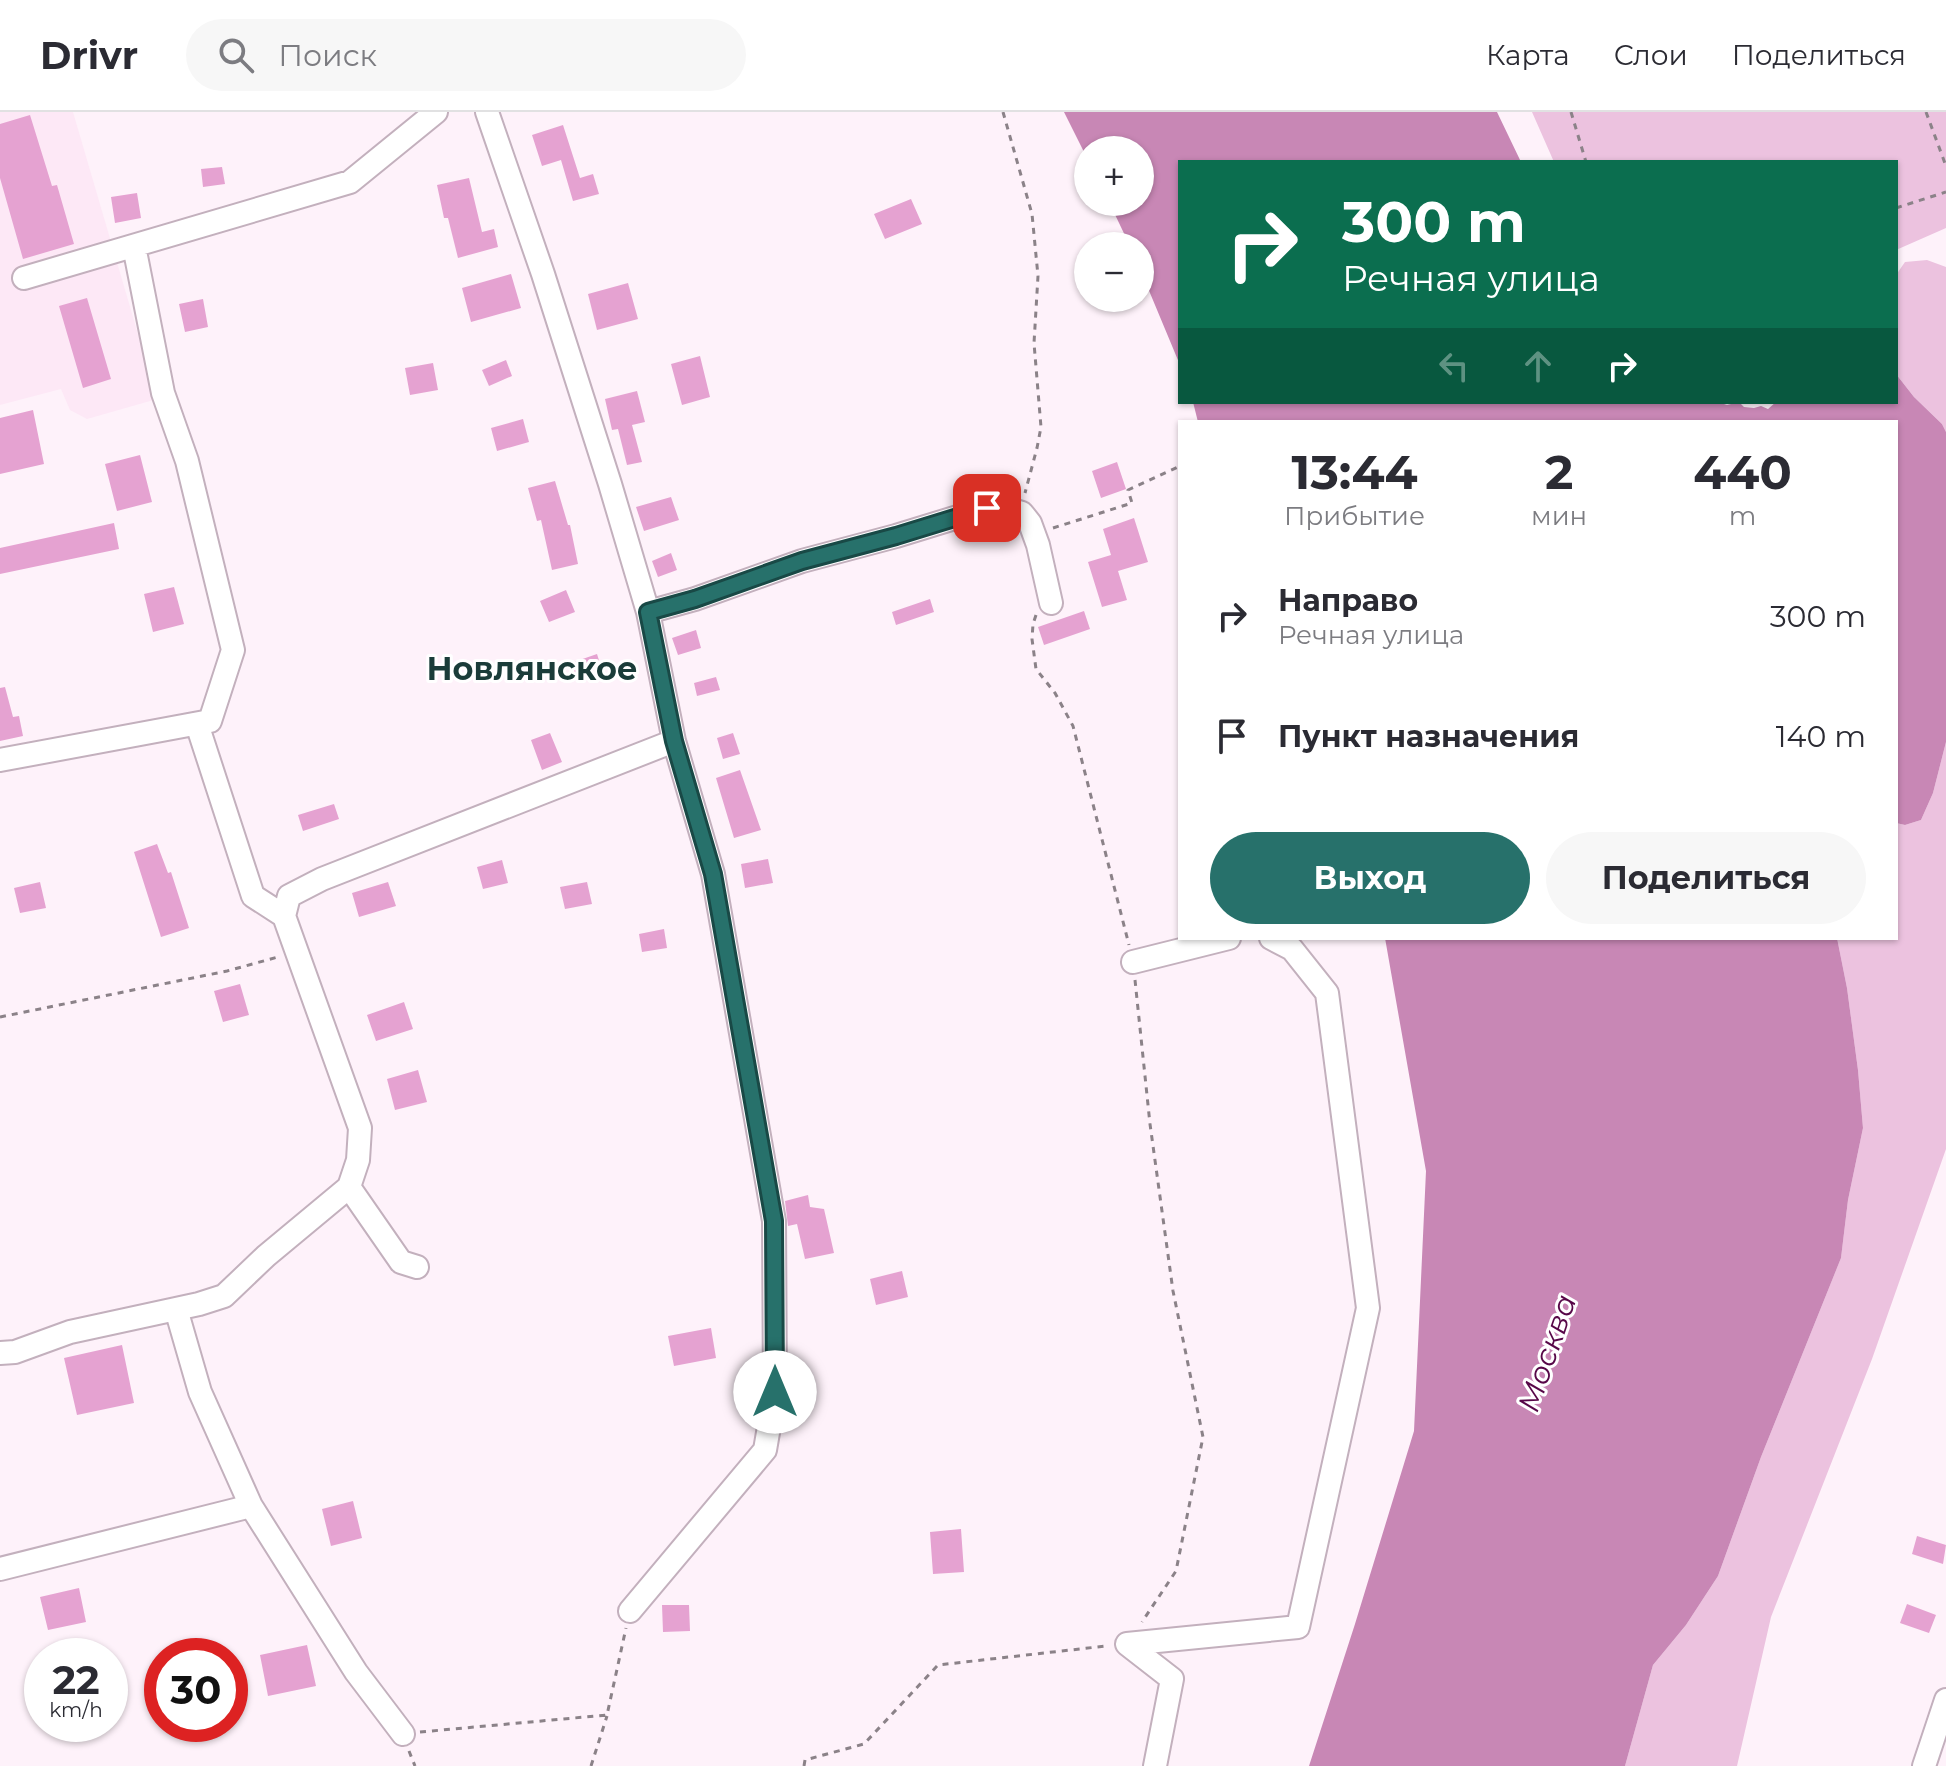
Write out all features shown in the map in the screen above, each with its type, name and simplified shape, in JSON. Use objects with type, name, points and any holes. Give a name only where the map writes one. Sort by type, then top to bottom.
[{"type":"street","points":[[24,278],[350,182],[436,112]]},
{"type":"street","points":[[487,112],[543,274],[648,612],[674,741],[713,874],[774,1221],[775,1392],[765,1450],[630,1611]]},
{"type":"street","points":[[0,760],[210,721],[233,650],[187,461],[163,393],[134,246]]},
{"type":"street","points":[[648,612],[695,599],[802,561],[987,508],[1022,513],[1030,523],[1050,598]]},
{"type":"street","points":[[197,724],[253,896],[284,916]]},
{"type":"street","points":[[0,1353],[15,1352],[70,1332],[224,1296],[266,1256],[349,1187],[358,1160],[360,1128],[284,916],[289,896],[322,879],[674,741]]},
{"type":"street","points":[[1133,962],[1221,940]]},
{"type":"street","points":[[1127,1644],[1298,1627],[1368,1308],[1327,993],[1292,949],[1275,940]]},
{"type":"street","points":[[349,1187],[401,1262],[417,1267]]},
{"type":"street","points":[[176,1309],[200,1392],[251,1506],[356,1672],[403,1734]]},
{"type":"street","points":[[0,1569],[251,1506]]},
{"type":"street","points":[[1127,1644],[1172,1679],[1155,1766]]},
{"type":"street","points":[[1924,1766],[1946,1700]]},
{"type":"path","points":[[1003,112],[1032,214],[1038,276],[1034,343],[1041,427],[1022,513]]},
{"type":"path","points":[[1571,112],[1585,160]]},
{"type":"path","points":[[1926,112],[1946,166]]},
{"type":"path","points":[[1898,207],[1946,192]]},
{"type":"path","points":[[1034,534],[1132,503],[1128,490],[1178,467]]},
{"type":"path","points":[[804,1766],[805,1760],[864,1744],[938,1665],[1127,1644],[1176,1571],[1203,1437],[1173,1291],[1150,1124],[1133,962],[1073,726],[1055,693],[1036,669],[1033,624],[1039,610],[1050,598]]},
{"type":"path","points":[[0,1017],[227,971],[296,952]]},
{"type":"path","points":[[591,1766],[607,1715],[630,1611]]},
{"type":"path","points":[[415,1766],[403,1734],[607,1715]]},
{"type":"shaded area","points":[[0,112],[73,112],[157,399],[87,419],[70,410],[61,389],[0,405]]},
{"type":"shaded area","points":[[1532,112],[1946,112],[1946,228],[1898,249],[1898,160],[1553,160]]},
{"type":"shaded area","points":[[1927,260],[1946,267],[1946,432],[1898,377],[1898,272],[1905,262]]},
{"type":"shaded area","points":[[1946,742],[1946,1149],[1872,1359],[1771,1617],[1737,1766],[1625,1766],[1653,1665],[1686,1625],[1718,1576],[1761,1457],[1841,1258],[1848,1200],[1863,1128],[1847,988],[1837,940],[1898,940],[1898,823],[1905,825],[1921,820],[1933,793]]},
{"type":"water","points":[[1064,112],[1497,112],[1520,160],[1178,160],[1178,360],[1154,303],[1154,232],[1123,232],[1116,216],[1154,216],[1154,136],[1076,136]]},
{"type":"water","points":[[1898,377],[1946,432],[1946,742],[1933,793],[1921,820],[1905,825],[1898,823],[1898,420],[1198,420],[1194,404],[1741,404],[1744,407],[1761,406],[1768,409],[1774,404],[1898,404]]},
{"type":"water","name":"Москва","points":[[1385,940],[1837,940],[1847,988],[1863,1128],[1848,1200],[1841,1258],[1761,1457],[1718,1576],[1686,1625],[1653,1665],[1625,1766],[1309,1766],[1414,1431],[1426,1171]]},
{"type":"building","points":[[30,115],[52,186],[57,185],[74,244],[23,259],[0,178],[0,124]]},
{"type":"building","points":[[563,125],[580,178],[593,174],[599,194],[573,201],[561,160],[542,166],[532,135]]},
{"type":"building","points":[[222,167],[225,184],[203,187],[201,169]]},
{"type":"building","points":[[469,178],[482,232],[494,229],[498,247],[458,258],[437,185]]},
{"type":"building","points":[[137,193],[141,218],[115,223],[111,197]]},
{"type":"building","points":[[911,199],[922,224],[885,239],[874,214]]},
{"type":"building","points":[[511,274],[521,308],[471,322],[462,288]]},
{"type":"building","points":[[628,283],[638,319],[597,330],[588,294]]},
{"type":"building","points":[[87,298],[111,379],[83,388],[59,306]]},
{"type":"building","points":[[203,299],[208,327],[185,332],[179,304]]},
{"type":"building","points":[[700,356],[710,397],[682,405],[671,364]]},
{"type":"building","points":[[506,360],[512,376],[489,386],[482,370]]},
{"type":"building","points":[[433,363],[438,390],[410,395],[405,368]]},
{"type":"building","points":[[637,391],[645,422],[632,425],[642,462],[627,465],[618,429],[612,430],[605,399]]},
{"type":"building","points":[[33,410],[44,464],[0,474],[0,418]]},
{"type":"building","points":[[523,419],[529,442],[497,451],[491,428]]},
{"type":"building","points":[[140,455],[152,502],[117,511],[105,464]]},
{"type":"building","points":[[1117,462],[1126,489],[1101,498],[1092,471]]},
{"type":"building","points":[[555,481],[570,525],[578,564],[552,570],[541,520],[537,521],[528,488]]},
{"type":"building","points":[[671,497],[679,520],[644,531],[636,507]]},
{"type":"building","points":[[1134,518],[1148,562],[1118,571],[1127,600],[1102,607],[1088,562],[1111,555],[1103,529]]},
{"type":"building","points":[[114,523],[119,549],[0,574],[0,548]]},
{"type":"building","points":[[671,553],[677,570],[658,577],[652,561]]},
{"type":"building","points":[[174,587],[184,624],[153,632],[144,594]]},
{"type":"building","points":[[566,590],[575,612],[549,622],[540,601]]},
{"type":"building","points":[[930,599],[934,612],[896,625],[892,612]]},
{"type":"building","points":[[1084,611],[1090,629],[1044,645],[1038,627]]},
{"type":"building","points":[[696,630],[701,648],[678,655],[672,638]]},
{"type":"building","points":[[597,654],[602,670],[577,678],[571,663]]},
{"type":"building","points":[[716,677],[720,690],[697,696],[694,683]]},
{"type":"building","points":[[5,687],[13,717],[19,716],[23,736],[0,741],[0,688]]},
{"type":"building","points":[[550,733],[562,762],[542,770],[531,740]]},
{"type":"building","points":[[733,733],[740,754],[723,759],[717,738]]},
{"type":"building","points":[[740,770],[761,830],[734,838],[716,778]]},
{"type":"building","points":[[334,804],[339,819],[303,831],[298,815]]},
{"type":"building","points":[[157,844],[168,873],[171,872],[189,928],[161,937],[134,852]]},
{"type":"building","points":[[768,859],[773,883],[745,888],[741,864]]},
{"type":"building","points":[[502,860],[508,883],[483,889],[477,867]]},
{"type":"building","points":[[40,882],[46,908],[20,913],[14,888]]},
{"type":"building","points":[[388,882],[396,906],[359,917],[352,893]]},
{"type":"building","points":[[587,882],[592,904],[565,909],[560,887]]},
{"type":"building","points":[[664,929],[667,948],[642,952],[639,934]]},
{"type":"building","points":[[240,984],[249,1015],[223,1022],[214,991]]},
{"type":"building","points":[[404,1002],[413,1029],[376,1041],[367,1015]]},
{"type":"building","points":[[418,1070],[427,1102],[395,1110],[387,1079]]},
{"type":"building","points":[[808,1195],[810,1207],[824,1209],[834,1253],[805,1259],[797,1224],[788,1226],[785,1201]]},
{"type":"building","points":[[902,1271],[908,1297],[876,1305],[870,1279]]},
{"type":"building","points":[[711,1328],[716,1358],[674,1366],[668,1336]]},
{"type":"building","points":[[122,1345],[134,1403],[77,1415],[64,1358]]},
{"type":"building","points":[[353,1501],[362,1538],[331,1546],[322,1509]]},
{"type":"building","points":[[961,1529],[964,1572],[933,1574],[930,1532]]},
{"type":"building","points":[[1917,1536],[1946,1545],[1943,1564],[1912,1554]]},
{"type":"building","points":[[79,1588],[86,1622],[48,1630],[40,1597]]},
{"type":"building","points":[[1907,1604],[1936,1615],[1929,1633],[1900,1623]]},
{"type":"building","points":[[662,1605],[689,1605],[690,1631],[663,1632]]},
{"type":"building","points":[[307,1645],[316,1686],[268,1696],[260,1655]]},
{"type":"district","name":"Новлянское","points":[[532,668]]},
{"type":"route","points":[[775,1392],[774,1221],[713,874],[674,741],[648,612],[695,599],[802,561],[987,508]]}]
